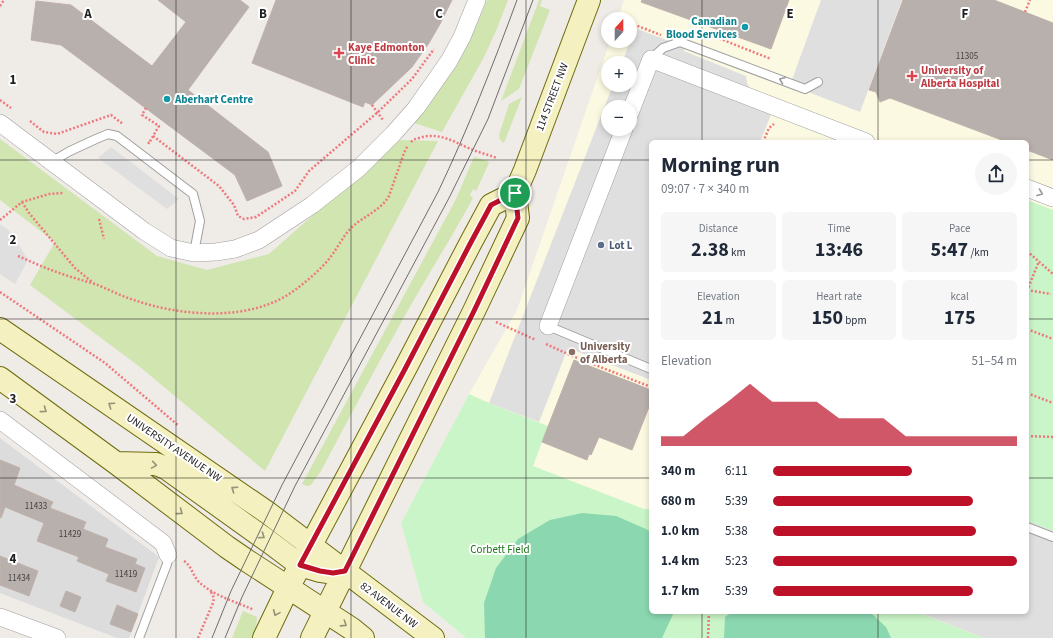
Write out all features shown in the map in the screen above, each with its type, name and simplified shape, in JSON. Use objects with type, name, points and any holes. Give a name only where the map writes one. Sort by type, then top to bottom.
[{"type":"main road","name":"114 STREET NW","points":[[515,193],[589,0]]},
{"type":"main road","points":[[264,638],[300,565],[402,376],[491,205],[515,193],[518,218],[474,311],[312,638]]},
{"type":"main road","name":"UNIVERSITY AVENUE NW","points":[[0,329],[268,513],[345,571]]},
{"type":"main road","points":[[0,346],[36,354]]},
{"type":"main road","points":[[0,378],[227,547],[352,629],[363,638]]},
{"type":"main road","points":[[116,463],[156,464],[166,468],[300,565],[333,573],[345,571]]},
{"type":"main road","name":"82 AVENUE NW","points":[[345,571],[433,638]]},
{"type":"street","points":[[0,123],[158,241],[171,248],[194,253],[235,249],[258,240],[312,205],[359,168],[394,133],[416,108],[449,61],[459,43],[477,0]]},
{"type":"street","points":[[635,100],[651,59],[861,140]]},
{"type":"street","points":[[548,326],[621,136]]},
{"type":"street","points":[[1029,189],[1053,198]]},
{"type":"street","points":[[0,420],[163,542],[168,555]]},
{"type":"street","points":[[0,617],[57,638]]},
{"type":"lane","points":[[651,59],[663,48],[680,42],[805,89],[818,82]]},
{"type":"lane","points":[[51,162],[96,138],[108,134],[116,136],[192,194],[200,221],[194,253]]},
{"type":"lane","points":[[548,326],[649,367]]},
{"type":"lane","points":[[1029,528],[1053,537]]},
{"type":"lane","points":[[139,638],[167,564],[168,555]]},
{"type":"path","points":[[0,6],[4,0]]},
{"type":"path","points":[[1025,12],[1030,0]]},
{"type":"path","points":[[637,26],[680,42]]},
{"type":"path","points":[[153,136],[219,186],[234,205],[238,216],[244,219],[256,217],[295,191],[309,171],[378,112],[412,79],[437,45]]},
{"type":"path","points":[[0,100],[13,109]]},
{"type":"path","points":[[372,105],[386,124]]},
{"type":"path","points":[[142,138],[149,143],[160,126],[142,115],[146,108]]},
{"type":"path","points":[[25,118],[44,132],[57,134],[111,115],[124,124]]},
{"type":"path","points":[[408,145],[414,140],[426,136],[437,136],[449,139],[473,150],[497,158]]},
{"type":"path","points":[[0,220],[22,202],[49,194],[91,192]]},
{"type":"path","points":[[22,202],[29,213],[75,268],[94,284]]},
{"type":"path","points":[[1029,253],[1053,274]]},
{"type":"path","points":[[1029,285],[1039,261]]},
{"type":"path","points":[[1029,290],[1051,294]]},
{"type":"path","points":[[0,292],[105,363],[181,427]]},
{"type":"path","points":[[496,322],[570,355],[649,386]]},
{"type":"path","points":[[1029,330],[1053,339]]},
{"type":"path","points":[[1029,394],[1053,403]]},
{"type":"path","points":[[1029,436],[1053,437]]},
{"type":"path","points":[[168,555],[186,562],[196,579],[210,590],[220,596],[254,610]]},
{"type":"path","points":[[198,638],[213,603],[214,598],[210,590]]},
{"type":"path","points":[[708,638],[709,614]]},
{"type":"shaded area","name":"University of Alberta","points":[[624,0],[1053,0],[1053,638],[466,638],[423,602],[401,523],[469,394],[517,310],[601,67],[601,92],[637,92],[637,56],[605,56],[608,48],[637,48],[637,12],[620,12]]},
{"type":"shaded area","points":[[821,0],[902,0],[860,112],[790,85]]},
{"type":"shaded area","name":"Lot L","points":[[637,29],[685,47],[684,51],[746,76],[747,83],[751,90],[777,100],[761,140],[649,140],[649,379],[568,348],[539,422],[489,403],[601,116],[601,136],[637,136],[637,100],[607,100],[610,92],[637,92],[637,56],[625,56],[628,48],[637,48]]},
{"type":"shaded area","points":[[111,147],[179,199],[167,209],[98,158]]},
{"type":"shaded area","points":[[0,224],[13,235],[28,260],[15,284],[0,274]]},
{"type":"shaded area","points":[[0,438],[159,557],[129,638],[117,638],[0,593]]},
{"type":"shaded area","points":[[1029,522],[1053,531],[1053,638],[984,638],[923,614],[1029,614]]},
{"type":"green space","points":[[487,0],[508,0],[484,57],[442,132],[414,123],[464,49]]},
{"type":"green space","points":[[539,0],[542,0],[540,6],[550,10],[519,89],[501,101]]},
{"type":"green space","points":[[522,97],[504,143],[500,140],[499,135],[509,104]]},
{"type":"green space","points":[[0,139],[157,256],[207,270],[269,254],[398,140],[438,141],[265,471],[140,367],[30,285],[55,242],[0,200]]},
{"type":"green space","points":[[474,157],[488,161],[489,163],[476,191],[473,189],[470,195],[473,198],[406,313],[321,471],[311,485],[307,486],[302,484],[455,201]]},
{"type":"green space","points":[[1029,201],[1053,210],[1053,531],[1029,522]]},
{"type":"green space","name":"Corbett Field","points":[[469,394],[548,426],[533,466],[644,509],[649,509],[649,614],[922,614],[984,638],[466,638],[423,602],[401,523]]},
{"type":"green space","points":[[582,513],[616,516],[649,531],[649,614],[673,614],[662,638],[485,638],[484,603],[496,568],[518,539],[550,520]]},
{"type":"green space","points":[[243,611],[257,617],[256,631],[252,638],[232,638]]},
{"type":"green space","points":[[729,614],[872,614],[886,627],[891,638],[724,638],[725,617]]},
{"type":"building","name":"Aberhart Centre","points":[[158,0],[240,0],[249,7],[188,90],[268,152],[282,186],[247,201],[235,175],[61,45],[31,40],[36,1],[71,5],[152,66],[186,22]]},
{"type":"building","name":"Kaye Edmonton Clinic","points":[[276,0],[452,0],[429,43],[412,67],[372,105],[365,102],[363,107],[252,63]]},
{"type":"building","name":"Canadian Blood Services","points":[[642,0],[789,0],[771,49],[641,2]]},
{"type":"building","points":[[903,0],[994,0],[1053,23],[1053,160],[1029,151],[1029,140],[1002,140],[890,98],[880,102],[876,92],[869,90]]},
{"type":"building","points":[[574,360],[649,389],[649,407],[632,450],[599,437],[591,455],[589,454],[587,460],[542,442]]},
{"type":"building","points":[[0,460],[20,468],[14,485],[53,502],[50,508],[86,522],[83,529],[108,539],[105,547],[137,559],[135,564],[145,568],[136,592],[106,581],[109,574],[77,561],[79,557],[37,541],[44,523],[5,507],[1,518]]},
{"type":"building","points":[[0,556],[38,571],[29,596],[0,585]]},
{"type":"building","points":[[66,591],[81,597],[75,612],[60,606]]},
{"type":"building","points":[[117,605],[138,614],[131,632],[110,624]]},
{"type":"tram line","points":[[212,638],[231,591],[282,485],[438,192],[480,97],[517,0]]},
{"type":"tram line","points":[[225,638],[242,597],[295,486],[449,198],[488,119],[533,0]]},
{"type":"place","name":"Canadian Blood Services","points":[[745,27]]},
{"type":"place","name":"Kaye Edmonton Clinic","points":[[339,53]]},
{"type":"place","name":"University of Alberta Hospital","points":[[912,76]]},
{"type":"place","name":"Aberhart Centre","points":[[167,99]]},
{"type":"place","name":"Lot L","points":[[601,245]]},
{"type":"place","name":"University of Alberta","points":[[572,352]]},
{"type":"route","points":[[515,193],[518,218],[474,311],[345,571],[333,573],[300,565],[491,205],[515,193]]}]
